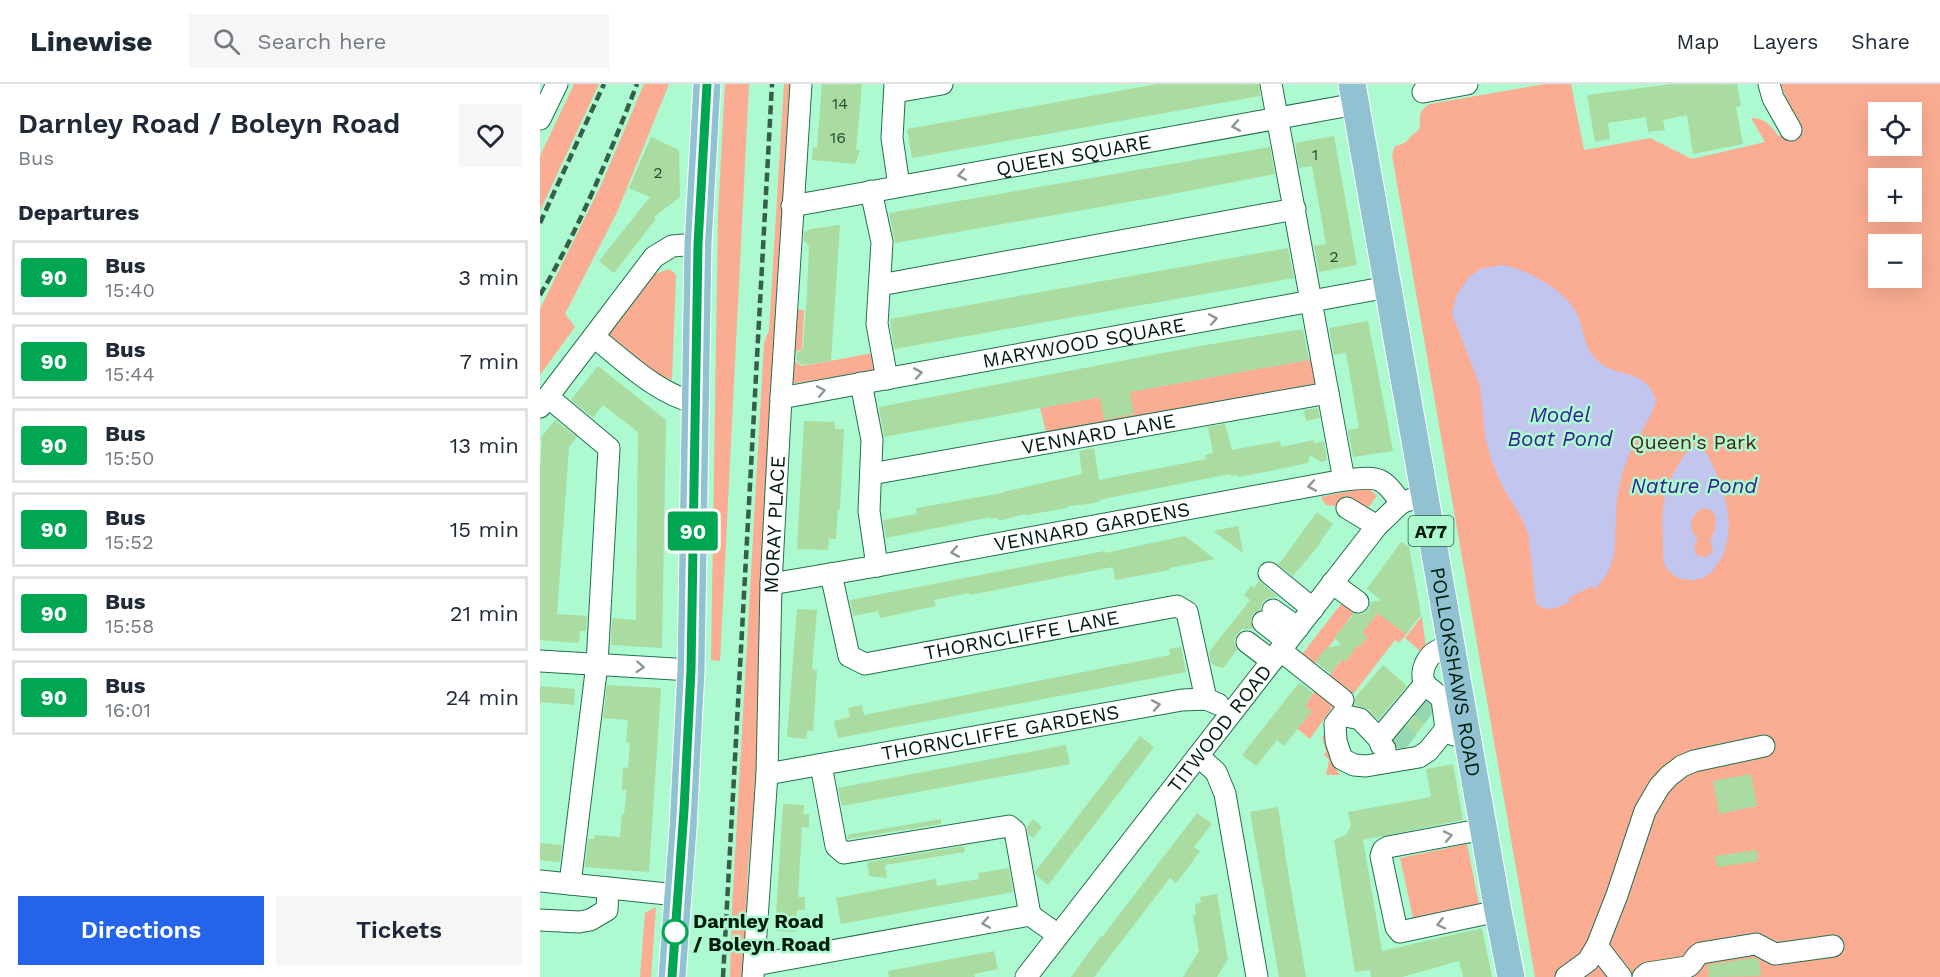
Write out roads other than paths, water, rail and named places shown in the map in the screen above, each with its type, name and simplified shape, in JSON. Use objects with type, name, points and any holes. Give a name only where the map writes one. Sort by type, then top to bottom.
[{"type":"main road","points":[[672,977],[691,670],[698,244],[707,84]]},
{"type":"main road","name":"POLLOKSHAWS ROAD","points":[[1354,94],[1388,287],[1412,499],[1451,646],[1414,731],[1484,829],[1511,977]]},
{"type":"street","points":[[540,119],[557,84]]},
{"type":"street","name":"MORAY PLACE","points":[[754,971],[767,774],[771,584],[780,398],[801,84]]},
{"type":"street","points":[[899,186],[892,138],[895,88],[942,84]]},
{"type":"street","points":[[1271,84],[1344,480]]},
{"type":"street","points":[[1436,88],[1467,84]]},
{"type":"street","points":[[1769,84],[1773,98],[1791,130]]},
{"type":"street","name":"QUEEN SQUARE","points":[[792,206],[1277,118],[1354,94]]},
{"type":"street","points":[[872,191],[882,242],[877,324],[887,378]]},
{"type":"street","points":[[880,285],[1295,209]]},
{"type":"street","points":[[570,884],[597,664],[609,448],[544,402],[654,257],[672,246],[698,244]]},
{"type":"street","name":"MARYWOOD SQUARE","points":[[780,398],[1388,287]]},
{"type":"street","points":[[594,337],[663,391],[696,403]]},
{"type":"street","points":[[861,383],[872,440],[869,511],[877,566]]},
{"type":"street","name":"VENNARD LANE","points":[[871,474],[1328,393]]},
{"type":"street","name":"VENNARD GARDENS","points":[[771,584],[1344,480],[1379,479],[1412,499]]},
{"type":"street","name":"TITWOOD ROAD","points":[[1026,977],[1377,526],[1412,499]]},
{"type":"street","points":[[1347,508],[1377,526]]},
{"type":"street","points":[[1269,573],[1313,609]]},
{"type":"street","name":"THORNCLIFFE LANE","points":[[831,574],[849,656],[865,664],[1177,606],[1187,612],[1206,699]]},
{"type":"street","points":[[1332,583],[1358,602]]},
{"type":"street","points":[[1268,616],[1284,645],[1343,700]]},
{"type":"street","points":[[1247,642],[1284,645]]},
{"type":"street","points":[[1414,731],[1425,684],[1424,666],[1436,651],[1451,646]]},
{"type":"street","points":[[540,661],[691,670]]},
{"type":"street","points":[[1414,731],[1442,699],[1425,684]]},
{"type":"street","points":[[1206,699],[1218,704],[1231,714]]},
{"type":"street","name":"THORNCLIFFE GARDENS","points":[[767,774],[1182,700],[1206,699]]},
{"type":"street","points":[[1566,977],[1588,961],[1598,946],[1645,811],[1659,787],[1682,766],[1694,761],[1764,746]]},
{"type":"street","points":[[1198,756],[1216,772],[1225,794],[1253,972]]},
{"type":"street","points":[[821,765],[836,846],[844,853],[1010,826],[1015,831],[1030,915],[1058,935]]},
{"type":"street","points":[[1484,829],[1388,847],[1383,850],[1381,856],[1398,931],[1405,932],[1498,911]]},
{"type":"street","points":[[540,881],[677,895]]},
{"type":"street","points":[[607,910],[608,888]]},
{"type":"street","points":[[540,907],[607,910]]},
{"type":"street","points":[[540,920],[579,922],[590,920],[607,910]]},
{"type":"street","points":[[754,971],[1030,915]]},
{"type":"street","points":[[1642,977],[1648,973],[1687,968],[1701,953],[1756,944],[1775,954],[1833,946]]},
{"type":"street","points":[[1598,946],[1621,977]]},
{"type":"water","name":"Model Boat Pond","points":[[1501,265],[1522,271],[1555,289],[1572,305],[1587,344],[1597,360],[1613,370],[1645,382],[1656,400],[1629,455],[1622,476],[1617,503],[1614,556],[1608,572],[1594,590],[1592,586],[1569,598],[1570,602],[1548,609],[1536,603],[1528,533],[1501,484],[1491,459],[1485,436],[1480,386],[1452,314],[1456,296],[1469,277],[1480,269]]},
{"type":"water","name":"Nature Pond","points":[[1696,446],[1704,451],[1710,460],[1723,491],[1728,533],[1726,546],[1713,570],[1702,578],[1693,580],[1676,577],[1666,567],[1663,554],[1662,519],[1664,500],[1674,471],[1688,451]],"holes":[[[1704,508],[1711,510],[1716,517],[1715,529],[1710,541],[1713,551],[1707,557],[1698,556],[1695,552],[1698,538],[1691,526],[1693,517]]]},
{"type":"tunnel","points":[[1417,705],[1431,715]]},
{"type":"tunnel","points":[[1396,732],[1410,743]]},
{"type":"railway","points":[[540,223],[604,84]]},
{"type":"railway","points":[[540,295],[593,192],[637,84]]},
{"type":"railway","points":[[723,977],[772,84]]},
{"type":"place","name":"Darnley Road / Boleyn Road","points":[[675,932]]},
{"type":"park label","name":"Queen's Park","points":[[1693,442]]}]
